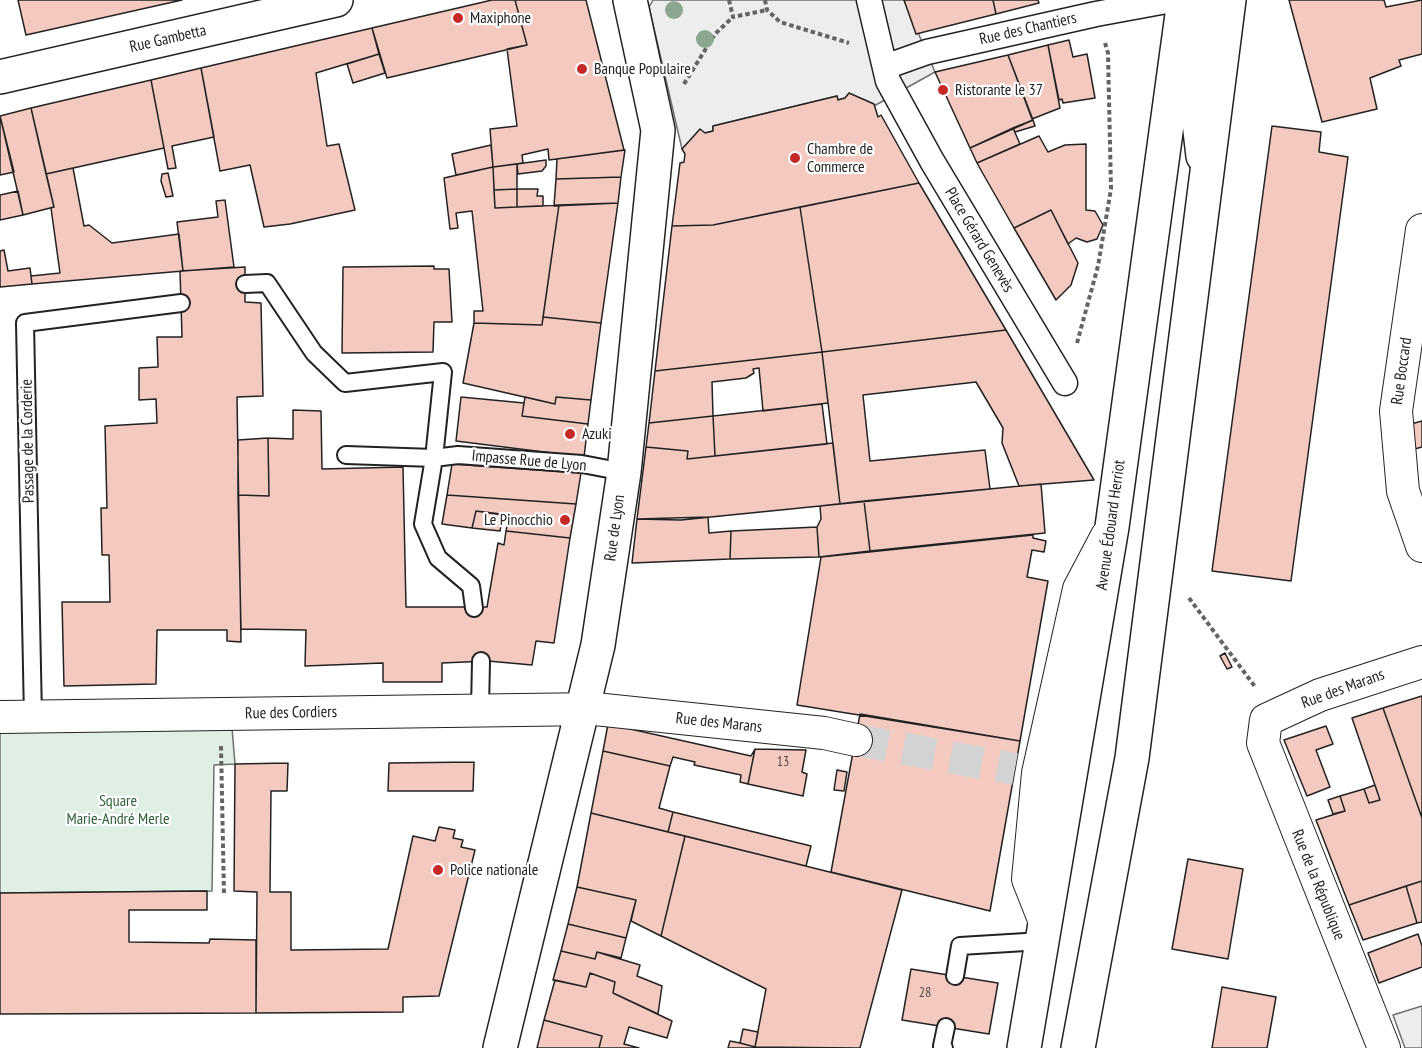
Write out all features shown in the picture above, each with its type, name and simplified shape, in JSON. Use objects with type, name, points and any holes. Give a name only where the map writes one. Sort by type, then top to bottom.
[{"type":"main road","name":"Rue Gambetta","points":[[0,77],[336,0]]},
{"type":"main road","name":"Rue de Lyon","points":[[500,1048],[598,645],[624,472],[658,130],[630,0]]},
{"type":"main road","name":"Avenue Édouard Herriot","points":[[1024,1048],[1112,527],[1184,0]]},
{"type":"main road","points":[[1206,184],[1197,105],[1209,0]]},
{"type":"main road","points":[[1078,1048],[1132,758],[1229,0]]},
{"type":"street","name":"Place Gérard Genevès","points":[[869,0],[885,67],[896,95],[932,161],[1065,383]]},
{"type":"street","name":"Rue des Chantiers","points":[[885,67],[927,52],[1096,14],[1172,0]]},
{"type":"street","name":"Rue Boccard","points":[[1422,230],[1395,411],[1403,491],[1422,546]]},
{"type":"street","points":[[1043,931],[1028,879],[1027,771],[1079,589],[1112,527]]},
{"type":"street","name":"Rue des Marans","points":[[1271,717],[1320,695],[1422,662]]},
{"type":"street","name":"Rue des Cordiers","points":[[0,717],[583,709]]},
{"type":"street","name":"Rue des Marans","points":[[583,709],[824,734],[856,740]]},
{"type":"street","name":"Rue de la République","points":[[1271,717],[1263,743],[1272,771],[1384,1048]]},
{"type":"lane","points":[[245,284],[267,283],[314,353],[345,383],[442,372],[434,458],[423,524],[438,558],[471,586],[474,608]]},
{"type":"lane","name":"Passage de la Corderie","points":[[33,717],[25,323],[181,303]]},
{"type":"lane","name":"Impasse Rue de Lyon","points":[[346,455],[434,458],[458,455],[570,463],[624,472]]},
{"type":"lane","points":[[480,710],[481,661]]},
{"type":"lane","points":[[955,976],[960,946],[1043,931]]},
{"type":"lane","points":[[944,1048],[942,1046],[946,1027]]},
{"type":"path","points":[[729,0],[733,17]]},
{"type":"path","points":[[765,0],[767,10],[780,22],[853,45],[879,43]]},
{"type":"path","points":[[651,99],[675,97],[715,34],[733,17],[767,10]]},
{"type":"path","points":[[1065,383],[1098,266],[1111,189],[1108,53],[1096,14]]},
{"type":"path","points":[[1187,596],[1271,717]]},
{"type":"path","points":[[220,714],[224,895]]},
{"type":"green space","name":"Square Marie-André Merle","points":[[232,728],[235,764],[214,765],[212,891],[0,893],[0,729]]},
{"type":"shaded area","points":[[653,0],[904,0],[935,72],[874,106],[849,94],[838,100],[837,96],[713,126],[713,131],[705,133],[700,130],[682,149],[649,7]]},
{"type":"shaded area","points":[[1422,1006],[1422,1048],[1405,1048],[1393,1015]]},
{"type":"building","points":[[18,0],[182,0],[26,35]]},
{"type":"building","points":[[492,0],[515,0],[527,45],[387,78],[372,28]]},
{"type":"building","points":[[515,0],[586,0],[624,150],[549,160],[548,149],[522,155],[523,163],[493,167],[490,129],[517,126],[507,49],[527,45]]},
{"type":"building","points":[[904,0],[993,0],[996,14],[916,34]]},
{"type":"building","points":[[993,0],[1038,0],[1039,3],[996,14]]},
{"type":"building","points":[[1289,0],[1384,0],[1386,7],[1422,0],[1422,54],[1399,60],[1401,66],[1370,78],[1377,109],[1322,122]]},
{"type":"building","points":[[372,28],[379,54],[316,73],[327,146],[339,144],[355,210],[290,224],[264,227],[250,165],[220,171],[201,68]]},
{"type":"building","points":[[1069,40],[1073,57],[1087,54],[1095,98],[1063,103],[1062,99],[1059,100],[1048,45]]},
{"type":"building","points":[[1048,45],[1060,108],[1032,119],[1008,55]]},
{"type":"building","points":[[379,54],[385,73],[353,83],[347,64]]},
{"type":"building","points":[[1008,55],[1033,120],[970,148],[935,72]]},
{"type":"building","points":[[201,68],[214,137],[172,146],[176,168],[168,169],[151,80]]},
{"type":"building","points":[[151,80],[164,148],[46,174],[31,108]]},
{"type":"building","name":"Chambre de Commerce","points":[[849,93],[874,104],[878,117],[881,115],[919,183],[713,225],[672,226],[680,163],[684,162],[685,154],[682,149],[700,129],[705,133],[713,131],[713,126],[837,96],[838,100],[845,98]]},
{"type":"building","points":[[31,108],[54,207],[23,215],[0,116]]},
{"type":"building","points":[[0,116],[14,172],[0,175]]},
{"type":"building","points":[[1033,120],[1035,126],[1015,132],[1013,128]]},
{"type":"building","points":[[1272,126],[1321,132],[1319,152],[1348,157],[1291,581],[1212,571]]},
{"type":"building","points":[[1013,128],[1020,144],[977,163],[970,148]]},
{"type":"building","points":[[1039,136],[1048,152],[1065,145],[1086,144],[1086,210],[1095,211],[1103,225],[1097,239],[1087,242],[1076,238],[1068,244],[1051,210],[1014,228],[977,163]]},
{"type":"building","points":[[491,145],[493,167],[456,175],[452,154]]},
{"type":"building","points":[[625,150],[621,177],[556,179],[557,159]]},
{"type":"building","points":[[546,160],[546,166],[542,171],[518,174],[517,164]]},
{"type":"building","points":[[517,164],[517,189],[494,190],[493,167]]},
{"type":"building","points":[[493,167],[495,208],[559,205],[542,325],[474,323],[474,311],[483,311],[472,211],[456,213],[458,228],[450,229],[444,178]]},
{"type":"building","points":[[73,168],[84,226],[89,225],[112,243],[179,234],[183,271],[32,284],[31,276],[60,273],[51,208],[54,207],[46,174]]},
{"type":"building","points":[[168,173],[173,196],[166,197],[161,181],[162,174]]},
{"type":"building","points":[[621,177],[618,203],[554,206],[556,179]]},
{"type":"building","points":[[919,183],[1006,330],[822,352],[800,207]]},
{"type":"building","points":[[517,189],[517,207],[495,208],[494,190]]},
{"type":"building","points":[[517,189],[538,189],[537,196],[543,196],[543,206],[517,207]]},
{"type":"building","points":[[18,191],[23,215],[0,220],[0,195]]},
{"type":"building","points":[[225,200],[234,267],[183,271],[177,222],[218,217],[216,201]]},
{"type":"building","points":[[618,203],[601,323],[543,317],[559,205]]},
{"type":"building","points":[[800,207],[822,352],[655,371],[672,226],[713,225]]},
{"type":"building","points":[[1051,210],[1078,263],[1071,285],[1056,300],[1014,228]]},
{"type":"building","points":[[4,250],[8,271],[30,268],[32,284],[0,287],[0,251]]},
{"type":"building","points":[[434,266],[434,269],[449,269],[452,322],[434,322],[433,352],[342,353],[343,267]]},
{"type":"building","points":[[245,267],[245,302],[261,303],[263,396],[237,397],[241,642],[227,641],[227,630],[157,630],[156,684],[64,686],[62,602],[110,602],[109,555],[102,555],[101,508],[107,508],[105,426],[157,423],[156,399],[139,400],[139,368],[158,367],[157,337],[182,337],[180,271]]},
{"type":"building","points":[[543,317],[601,323],[591,400],[556,397],[555,404],[463,383],[474,323],[542,325]]},
{"type":"building","points":[[1006,330],[1094,480],[1019,486],[1002,443],[1003,428],[976,382],[863,395],[870,461],[985,450],[990,489],[840,504],[822,352]]},
{"type":"building","points":[[822,352],[828,403],[763,411],[759,368],[753,369],[754,373],[746,378],[712,382],[713,416],[649,423],[655,371]]},
{"type":"building","points":[[461,397],[524,403],[522,416],[588,424],[584,457],[456,441]]},
{"type":"building","points":[[525,397],[555,404],[556,397],[591,400],[588,424],[522,416]]},
{"type":"building","points":[[822,404],[827,444],[715,456],[713,416]]},
{"type":"building","points":[[293,410],[321,411],[322,469],[403,467],[406,607],[487,607],[498,543],[504,545],[506,531],[570,538],[554,643],[536,641],[532,665],[488,661],[442,663],[442,682],[383,682],[383,663],[305,666],[306,630],[241,629],[238,495],[269,496],[268,438],[293,439]]},
{"type":"building","points":[[713,416],[715,456],[687,459],[688,451],[646,447],[649,423]]},
{"type":"building","points":[[1422,421],[1422,447],[1411,450],[1404,426]]},
{"type":"building","points":[[268,438],[269,496],[238,495],[238,440]]},
{"type":"building","points":[[833,443],[840,504],[681,520],[637,519],[646,447],[688,451],[687,459]]},
{"type":"building","points":[[452,464],[581,473],[576,504],[447,495]]},
{"type":"building","points":[[1041,484],[1045,533],[870,551],[864,501]]},
{"type":"building","points":[[447,495],[576,504],[570,538],[506,531],[509,515],[476,511],[472,528],[442,524]]},
{"type":"building","points":[[864,501],[870,551],[819,557],[817,527],[821,519],[820,506]]},
{"type":"building","points":[[476,511],[503,515],[500,531],[472,528]]},
{"type":"building","points":[[708,517],[709,533],[731,531],[730,559],[632,563],[637,519]]},
{"type":"building","points":[[817,527],[819,557],[730,559],[731,531]]},
{"type":"building","points":[[1033,535],[1033,538],[1046,541],[1044,552],[1032,550],[1027,577],[1048,581],[1020,741],[797,705],[821,557]]},
{"type":"building","points":[[1225,653],[1232,667],[1227,669],[1220,656]]},
{"type":"building","points":[[1422,696],[1422,818],[1383,708]]},
{"type":"building","points":[[1383,708],[1422,818],[1422,881],[1349,905],[1316,820],[1345,811],[1340,796],[1364,789],[1369,803],[1380,800],[1352,718]]},
{"type":"building","points":[[860,714],[1020,741],[990,911],[831,872]]},
{"type":"building","points":[[608,724],[751,756],[755,749],[748,784],[740,782],[741,775],[694,765],[695,762],[673,757],[670,766],[603,751]]},
{"type":"building","points":[[1326,726],[1333,744],[1316,750],[1330,787],[1307,796],[1284,740]]},
{"type":"building","points":[[755,749],[806,750],[802,772],[807,774],[803,796],[748,784]]},
{"type":"building","points":[[603,751],[670,766],[659,808],[673,812],[668,832],[591,813]]},
{"type":"building","points":[[474,762],[473,791],[388,791],[389,763]]},
{"type":"building","name":"Police nationale","points":[[288,763],[287,791],[271,791],[270,892],[291,892],[291,950],[388,949],[413,836],[435,841],[439,827],[455,830],[453,838],[463,840],[461,847],[475,850],[439,996],[403,997],[403,1012],[256,1013],[257,892],[234,891],[235,764]]},
{"type":"building","points":[[837,770],[847,772],[844,791],[834,790]]},
{"type":"building","points":[[1375,785],[1380,800],[1369,803],[1364,789]]},
{"type":"building","points":[[1340,796],[1345,811],[1333,814],[1328,800]]},
{"type":"building","points":[[673,812],[811,846],[806,866],[668,832]]},
{"type":"building","points":[[591,813],[685,836],[661,936],[631,921],[636,900],[577,887]]},
{"type":"building","points":[[685,836],[902,890],[860,1048],[755,1047],[766,989],[661,936]]},
{"type":"building","points":[[1188,859],[1243,869],[1228,959],[1172,949]]},
{"type":"building","points":[[1422,881],[1422,922],[1417,923],[1406,886]]},
{"type":"building","points":[[1406,886],[1417,923],[1363,940],[1349,905]]},
{"type":"building","points":[[577,887],[636,900],[626,938],[568,924]]},
{"type":"building","points":[[207,891],[207,910],[129,910],[129,942],[209,943],[210,939],[256,940],[256,1013],[0,1014],[0,893]]},
{"type":"building","points":[[568,924],[626,938],[621,958],[597,952],[595,959],[561,951]]},
{"type":"building","points":[[1418,934],[1422,946],[1422,967],[1379,983],[1368,953]]},
{"type":"building","points":[[561,951],[595,959],[597,952],[640,965],[637,976],[662,986],[658,1014],[613,993],[615,982],[590,973],[586,987],[553,980]]},
{"type":"building","points":[[911,969],[998,983],[989,1034],[902,1020]]},
{"type":"building","points":[[590,973],[615,982],[613,993],[672,1021],[667,1038],[629,1027],[624,1044],[639,1048],[599,1048],[602,1036],[544,1020],[555,980],[586,987]]},
{"type":"building","points":[[1222,987],[1276,997],[1267,1048],[1212,1048]]},
{"type":"building","points":[[544,1020],[602,1036],[599,1048],[537,1048]]},
{"type":"building","points":[[743,1029],[758,1032],[755,1047],[740,1043]]},
{"type":"building","points":[[730,1041],[740,1043],[759,1048],[728,1048]]},
{"type":"tunnel","points":[[856,740],[1015,769]]},
{"type":"place","name":"Maxiphone","points":[[458,18]]},
{"type":"place","name":"Banque Populaire","points":[[582,69]]},
{"type":"place","name":"Ristorante le 37","points":[[943,90]]},
{"type":"place","name":"Chambre de Commerce","points":[[795,158]]},
{"type":"place","name":"Azuki","points":[[570,434]]},
{"type":"place","name":"Le Pinocchio","points":[[565,520]]},
{"type":"place","name":"Police nationale","points":[[438,870]]}]
